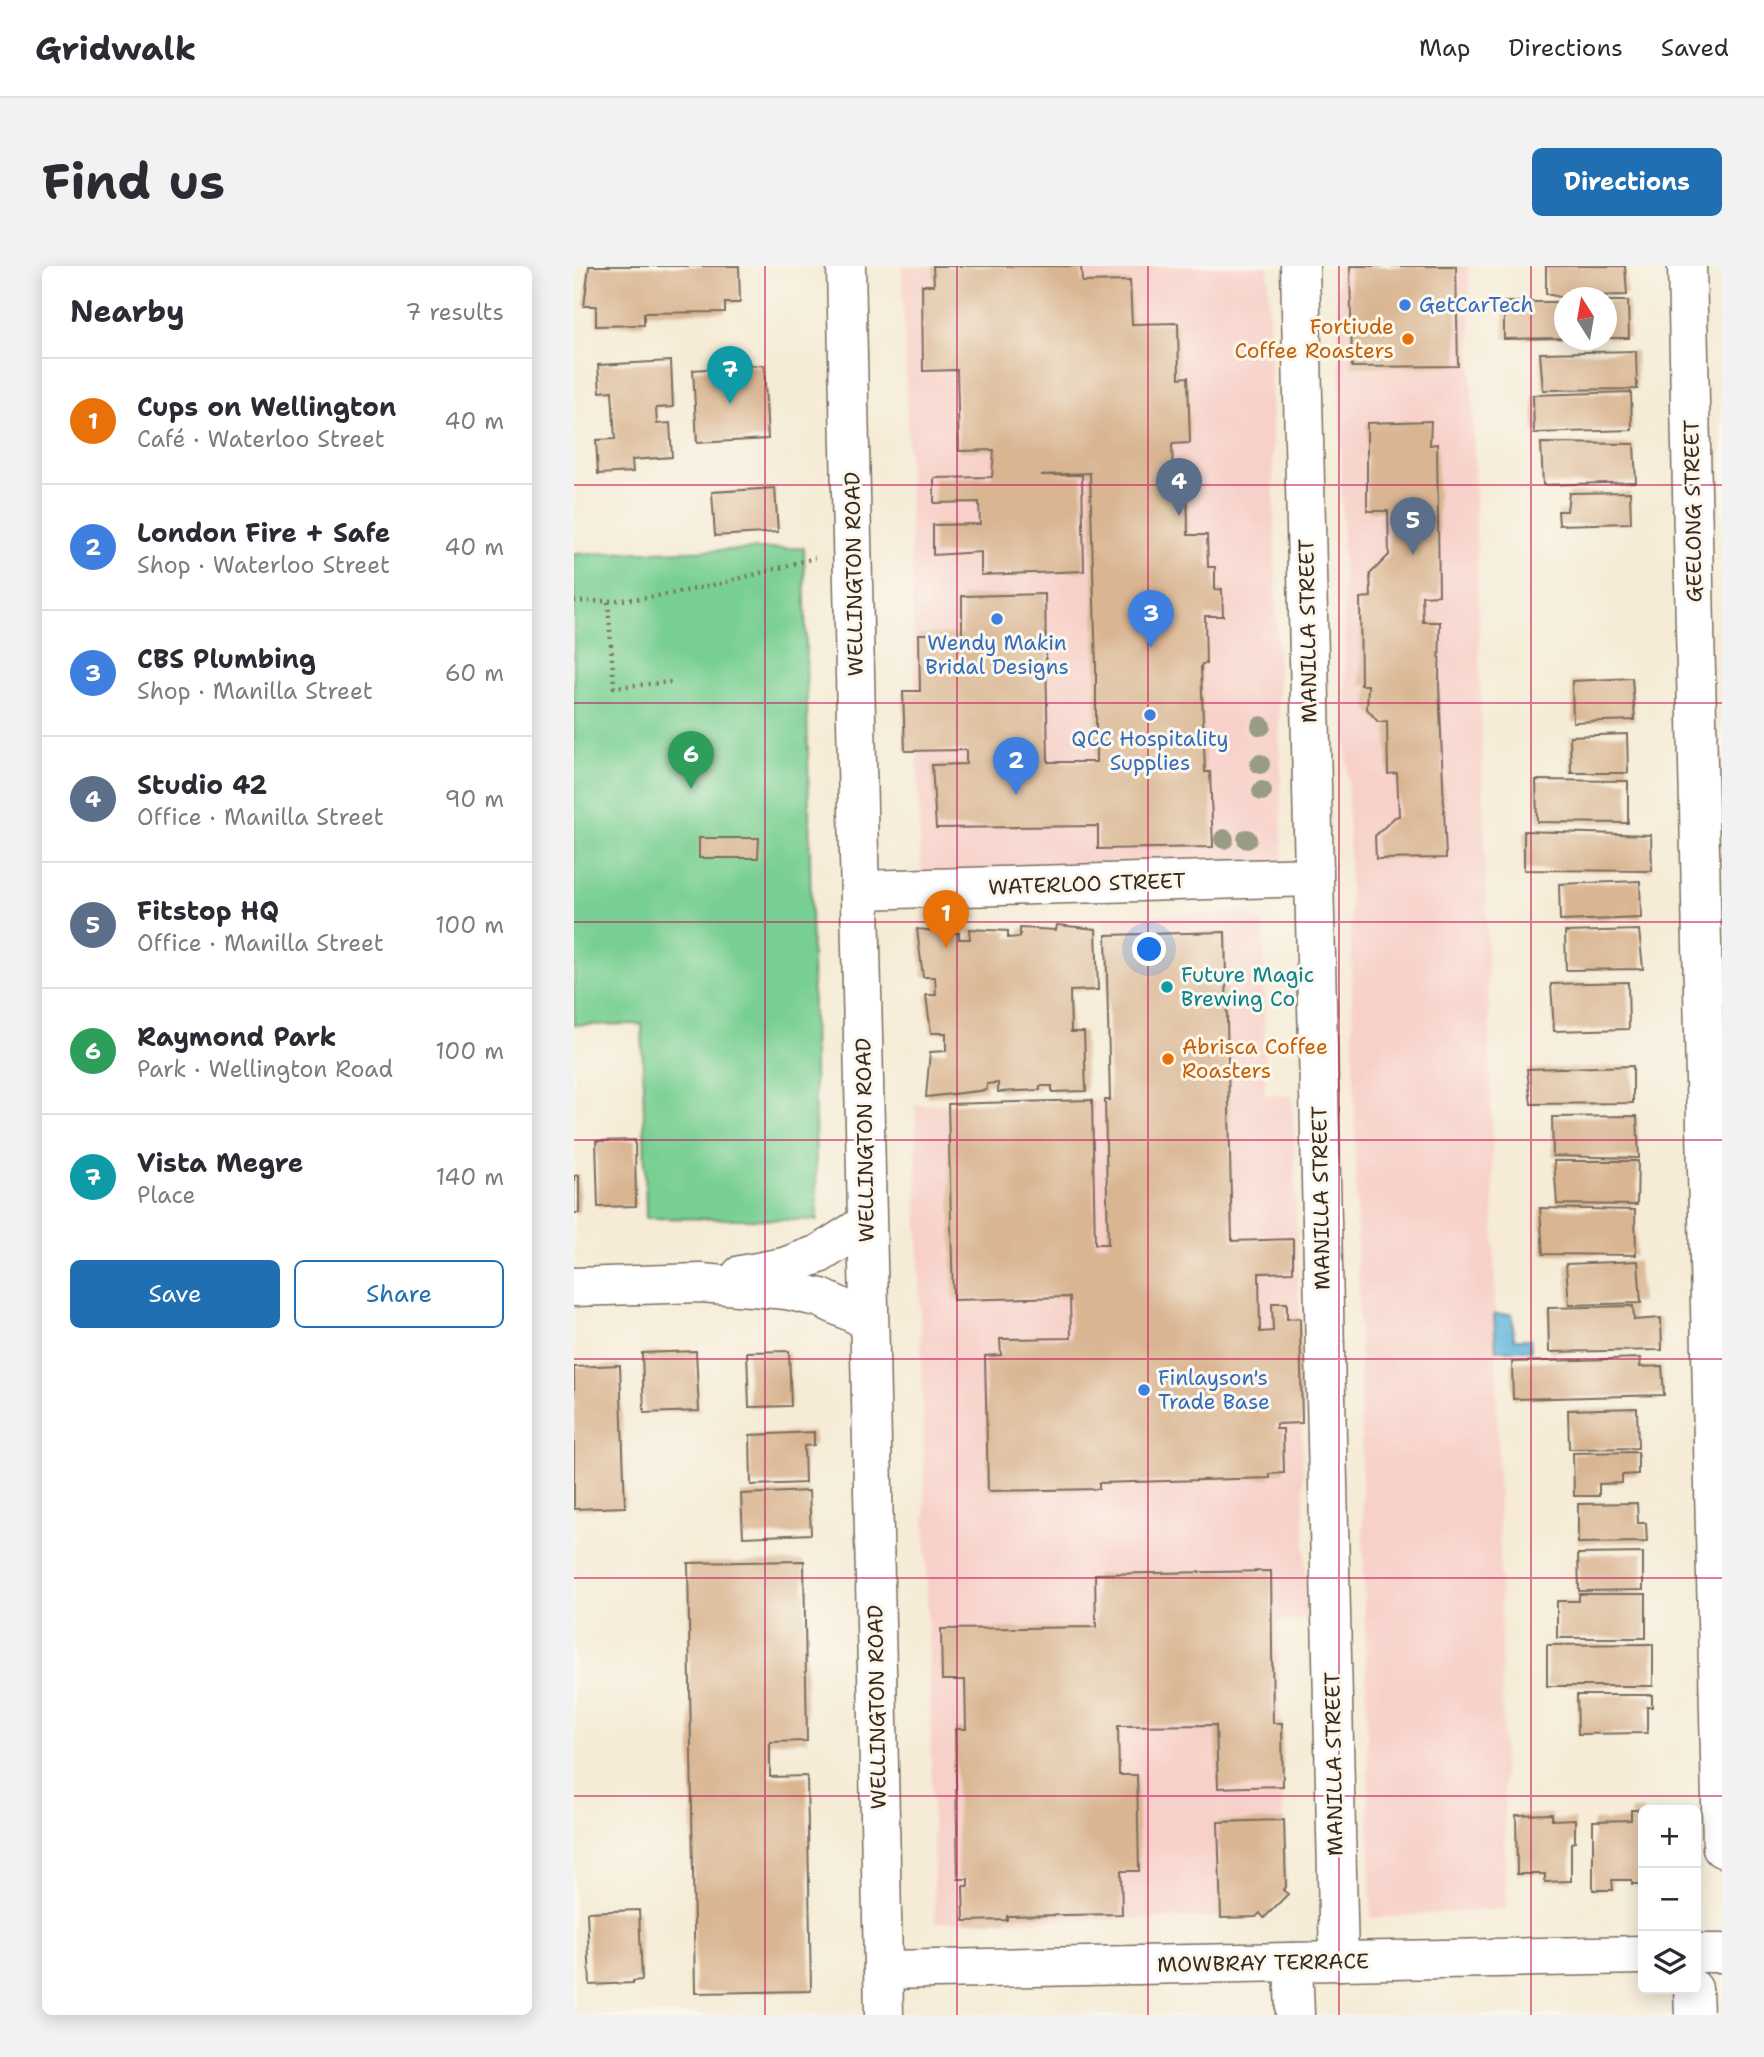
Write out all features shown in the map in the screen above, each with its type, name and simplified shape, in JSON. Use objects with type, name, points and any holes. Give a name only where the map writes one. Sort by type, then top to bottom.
[{"type":"street","name":"WELLINGTON ROAD","points":[[846,266],[862,890],[866,1224],[884,2015]]},
{"type":"street","name":"MANILLA STREET","points":[[1300,266],[1339,1961]]},
{"type":"street","name":"GEELONG STREET","points":[[1687,266],[1722,1848]]},
{"type":"street","name":"WATERLOO STREET","points":[[862,890],[1313,877]]},
{"type":"street","points":[[701,1283],[806,1260],[866,1224]]},
{"type":"street","points":[[574,1287],[701,1283],[804,1293],[869,1320]]},
{"type":"street","points":[[1701,1954],[1722,1953]]},
{"type":"street","name":"MOWBRAY TERRACE","points":[[883,1970],[1638,1955]]},
{"type":"street","points":[[1293,1962],[1294,2015]]},
{"type":"street","points":[[1693,1994],[1694,2015]]},
{"type":"path","points":[[574,601],[608,603],[672,595],[815,558]]},
{"type":"path","points":[[608,603],[614,687],[671,682]]},
{"type":"shaded area","points":[[902,266],[1268,266],[1283,871],[921,879]]},
{"type":"shaded area","points":[[1337,266],[1469,266],[1492,1122],[1506,1909],[1371,1918]]},
{"type":"shaded area","points":[[1248,912],[1264,926],[1265,1094],[1293,1096],[1307,1620],[1277,1621],[1286,1887],[1256,1917],[935,1922],[915,1105],[1109,1100],[1105,917]]},
{"type":"green space","points":[[804,548],[817,1220],[646,1218],[642,1024],[574,1025],[574,554]]},
{"type":"water","points":[[1494,1314],[1512,1314],[1514,1339],[1530,1339],[1531,1350],[1496,1350]]},
{"type":"building","points":[[589,266],[739,266],[740,303],[725,303],[725,312],[644,313],[644,325],[596,326],[596,306],[584,306]]},
{"type":"building","points":[[933,266],[1081,266],[1082,282],[1130,281],[1132,324],[1178,323],[1179,378],[1188,377],[1190,443],[1172,444],[1173,473],[1187,473],[1188,535],[1207,535],[1208,567],[1215,567],[1215,590],[1222,589],[1223,616],[1205,616],[1206,664],[1201,667],[1205,772],[1210,772],[1213,847],[1098,849],[1098,826],[936,828],[932,765],[966,764],[966,750],[905,751],[903,691],[920,691],[919,634],[962,634],[962,596],[1045,594],[1048,762],[1096,762],[1096,666],[1090,473],[1041,475],[1082,475],[1084,571],[981,575],[981,552],[933,555],[933,525],[980,524],[979,502],[934,503],[934,478],[992,477],[994,450],[959,451],[957,370],[923,371],[922,285],[934,285]]},
{"type":"building","points":[[1350,266],[1456,266],[1458,366],[1352,367]]},
{"type":"building","points":[[1546,266],[1625,266],[1627,295],[1617,295],[1617,287],[1554,287],[1554,296],[1546,294]]},
{"type":"building","points":[[1617,301],[1628,301],[1629,338],[1617,338]]},
{"type":"building","points":[[1504,302],[1554,302],[1554,338],[1504,339]]},
{"type":"building","points":[[1636,351],[1637,389],[1543,390],[1540,353]]},
{"type":"building","points":[[671,361],[673,407],[656,408],[657,424],[670,423],[672,457],[632,460],[633,472],[598,474],[596,440],[615,439],[612,391],[600,392],[598,365]]},
{"type":"building","points":[[764,365],[768,439],[697,443],[693,370]]},
{"type":"building","points":[[1631,392],[1632,430],[1534,433],[1533,395]]},
{"type":"building","points":[[1431,421],[1430,445],[1437,444],[1439,595],[1422,596],[1423,622],[1440,622],[1439,684],[1446,858],[1376,859],[1375,836],[1399,816],[1397,773],[1388,774],[1387,721],[1378,722],[1367,709],[1368,685],[1361,685],[1360,598],[1371,597],[1370,574],[1389,555],[1388,511],[1367,511],[1367,423]]},
{"type":"building","points":[[1541,443],[1634,444],[1636,482],[1543,485]]},
{"type":"building","points":[[775,488],[778,532],[715,536],[712,492]]},
{"type":"building","points":[[1630,492],[1631,523],[1559,525],[1558,511],[1567,511],[1569,493]]},
{"type":"building","points":[[1632,678],[1635,720],[1573,722],[1572,681]]},
{"type":"building","points":[[1627,734],[1628,773],[1571,773],[1570,736]]},
{"type":"building","points":[[1536,780],[1628,781],[1628,823],[1537,822]]},
{"type":"building","points":[[1524,831],[1651,835],[1652,871],[1524,870]]},
{"type":"building","points":[[699,838],[759,838],[758,858],[699,858]]},
{"type":"building","points":[[1640,881],[1641,918],[1560,921],[1559,884]]},
{"type":"building","points":[[1057,925],[1096,929],[1098,990],[1070,991],[1071,1032],[1084,1032],[1086,1091],[1052,1092],[1052,1086],[1040,1086],[1040,1090],[998,1092],[998,1083],[987,1084],[987,1090],[926,1097],[930,1052],[946,1051],[946,1033],[931,1033],[926,995],[936,995],[935,977],[923,977],[917,929],[959,933],[959,939],[970,939],[969,929],[1008,931],[1008,938],[1020,937],[1020,928],[1056,930]]},
{"type":"building","points":[[1639,930],[1643,969],[1566,970],[1565,932]]},
{"type":"building","points":[[1225,932],[1232,1241],[1293,1239],[1293,1272],[1259,1273],[1260,1332],[1273,1331],[1272,1303],[1287,1303],[1287,1319],[1300,1318],[1302,1423],[1276,1424],[1276,1429],[1283,1429],[1284,1473],[1270,1474],[1270,1478],[1099,1483],[1099,1489],[988,1491],[985,1356],[1001,1355],[1000,1339],[1071,1338],[1070,1297],[953,1300],[948,1104],[1092,1100],[1095,1244],[1108,1244],[1105,1100],[1110,1100],[1106,935]]},
{"type":"building","points":[[1628,982],[1629,1029],[1554,1031],[1551,984]]},
{"type":"building","points":[[1633,1066],[1633,1103],[1531,1104],[1527,1069]]},
{"type":"building","points":[[1637,1116],[1639,1158],[1553,1156],[1552,1117]]},
{"type":"building","points":[[635,1140],[636,1206],[598,1207],[596,1141]]},
{"type":"building","points":[[1554,1161],[1638,1161],[1637,1205],[1557,1204]]},
{"type":"building","points":[[579,1175],[579,1213],[574,1213],[574,1176]]},
{"type":"building","points":[[1540,1208],[1635,1210],[1636,1255],[1543,1254]]},
{"type":"building","points":[[1638,1261],[1641,1303],[1569,1305],[1566,1264]]},
{"type":"building","points":[[1633,1306],[1634,1320],[1661,1318],[1662,1350],[1549,1352],[1548,1308]]},
{"type":"building","points":[[696,1351],[699,1411],[644,1413],[642,1353]]},
{"type":"building","points":[[789,1351],[791,1406],[749,1407],[747,1352]]},
{"type":"building","points":[[1641,1358],[1640,1367],[1662,1366],[1664,1395],[1513,1399],[1512,1362]]},
{"type":"building","points":[[620,1365],[625,1507],[574,1509],[574,1367]]},
{"type":"building","points":[[1637,1408],[1638,1448],[1569,1449],[1568,1410]]},
{"type":"building","points":[[814,1432],[814,1445],[804,1446],[805,1483],[751,1485],[750,1435]]},
{"type":"building","points":[[1638,1452],[1638,1474],[1622,1475],[1622,1483],[1599,1484],[1599,1496],[1574,1496],[1573,1453]]},
{"type":"building","points":[[809,1491],[811,1534],[743,1537],[741,1494]]},
{"type":"building","points":[[1637,1503],[1638,1523],[1646,1523],[1647,1542],[1578,1543],[1578,1504]]},
{"type":"building","points":[[1643,1553],[1643,1590],[1579,1591],[1578,1554]]},
{"type":"building","points":[[804,1561],[807,1741],[770,1742],[770,1777],[807,1776],[811,1991],[695,1993],[688,1563]]},
{"type":"building","points":[[1271,1571],[1273,1723],[1282,1723],[1283,1786],[1218,1788],[1216,1725],[1118,1726],[1119,1775],[1137,1775],[1139,1871],[1121,1871],[1122,1914],[1007,1916],[1007,1920],[964,1921],[963,1886],[968,1886],[968,1879],[958,1879],[955,1729],[966,1729],[965,1680],[942,1680],[941,1629],[1096,1627],[1095,1574]]},
{"type":"building","points":[[1579,1594],[1646,1594],[1646,1638],[1557,1638],[1557,1601],[1579,1601]]},
{"type":"building","points":[[1653,1644],[1653,1686],[1547,1686],[1547,1645]]},
{"type":"building","points":[[1577,1695],[1652,1695],[1652,1707],[1647,1707],[1647,1733],[1578,1734]]},
{"type":"building","points":[[1631,1810],[1638,1810],[1638,1884],[1632,1884],[1632,1880],[1612,1880],[1613,1890],[1593,1890],[1593,1821],[1631,1820]]},
{"type":"building","points":[[1552,1814],[1552,1820],[1575,1819],[1575,1842],[1571,1843],[1571,1881],[1545,1882],[1545,1874],[1517,1874],[1516,1815]]},
{"type":"building","points":[[1284,1820],[1286,1887],[1283,1890],[1288,1894],[1264,1918],[1260,1913],[1256,1917],[1221,1918],[1218,1822]]},
{"type":"building","points":[[639,1910],[642,1980],[633,1983],[590,1985],[587,1912]]},
{"type":"place","name":"GetCarTech","points":[[1405,305]]},
{"type":"place","name":"Fortiude Coffee Roasters","points":[[1408,339]]},
{"type":"place","name":"Vista Megre","points":[[730,404]]},
{"type":"place","name":"Studio 42","points":[[1179,516]]},
{"type":"place","name":"Fitstop HQ","points":[[1413,555]]},
{"type":"place","name":"Wendy Makin Bridal Designs","points":[[997,619]]},
{"type":"place","name":"CBS Plumbing","points":[[1151,648]]},
{"type":"place","name":"QCC Hospitality Supplies","points":[[1150,715]]},
{"type":"place","name":"Raymond Park","points":[[691,789]]},
{"type":"place","name":"London Fire + Safe","points":[[1016,795]]},
{"type":"place","name":"Cups on Wellington","points":[[946,948]]},
{"type":"place","name":"Future Magic Brewing Co","points":[[1167,987]]},
{"type":"place","name":"Abrisca Coffee Roasters","points":[[1168,1059]]},
{"type":"place","name":"Finlayson's Trade Base","points":[[1144,1390]]}]
